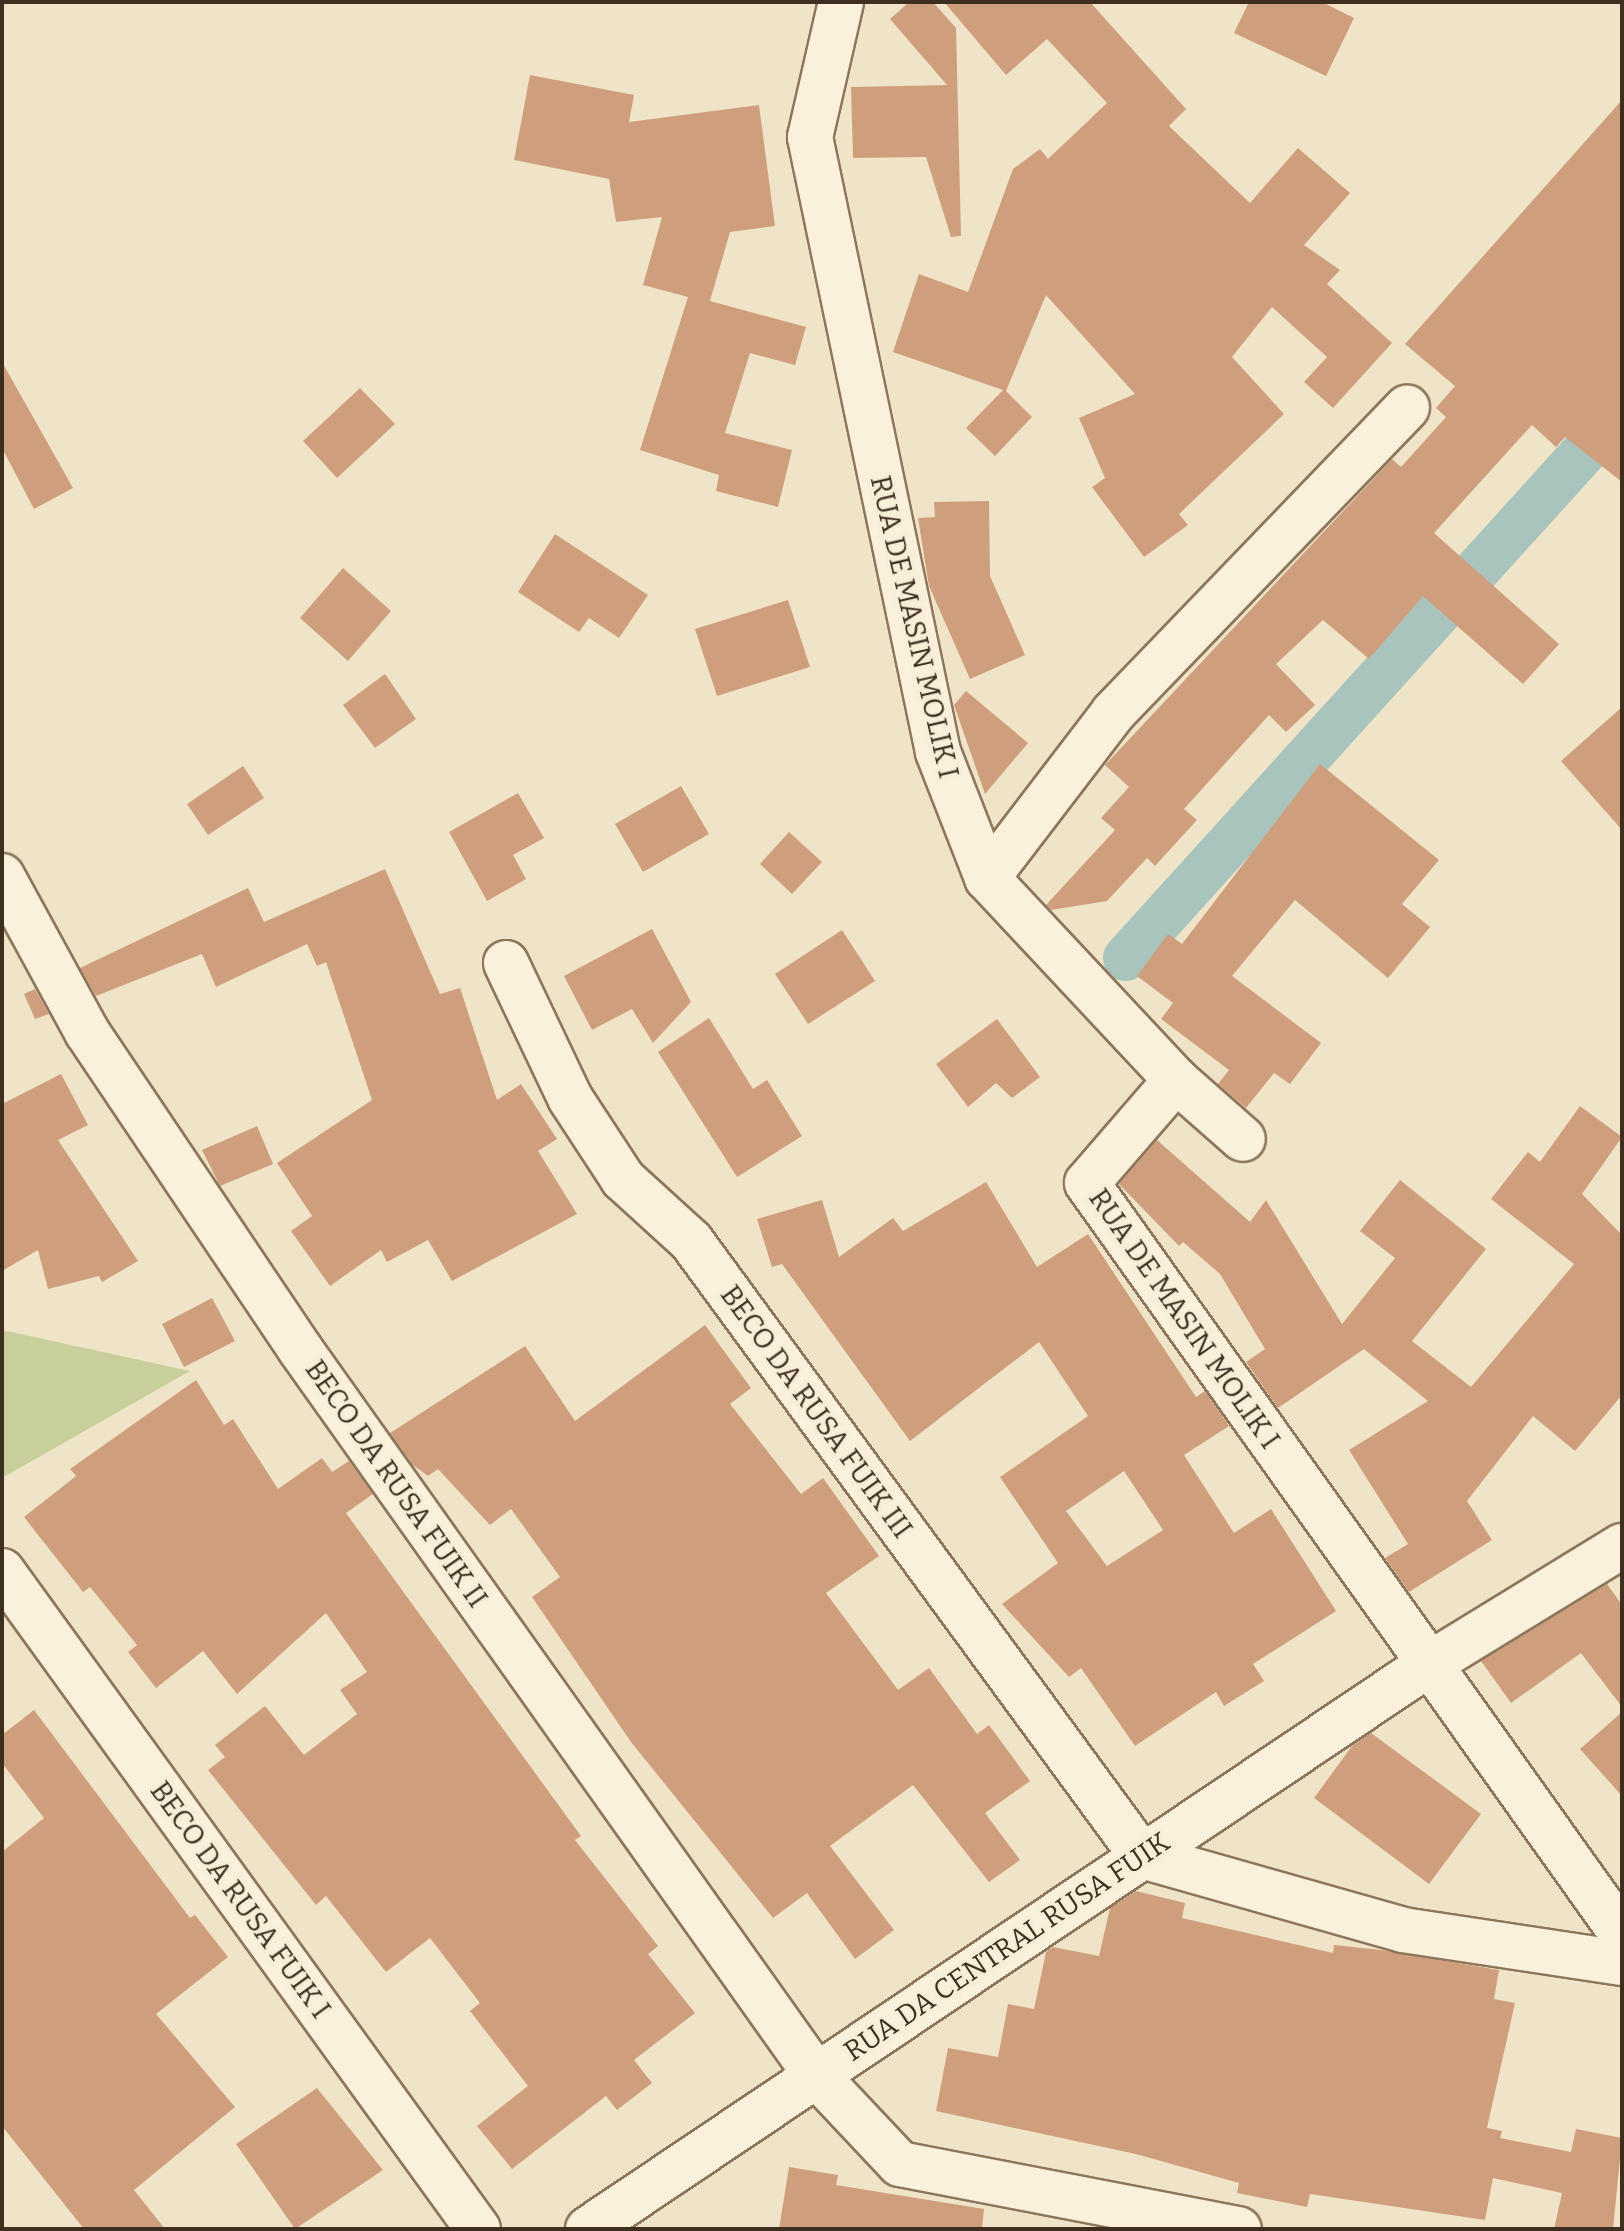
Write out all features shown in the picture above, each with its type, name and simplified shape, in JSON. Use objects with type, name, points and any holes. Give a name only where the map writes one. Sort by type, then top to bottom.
[{"type":"street","name":"RUA DE MASIN MOLIK I","points":[[841,2],[814,94],[810,137],[938,752],[987,878],[1176,1080],[1087,1183],[1426,1666]]},
{"type":"street","points":[[987,878],[1113,713],[1407,407]]},
{"type":"street","name":"BECO DA RUSA FUIK II","points":[[2,876],[87,1032],[300,1349],[816,2075],[900,2164],[1239,2229]]},
{"type":"street","name":"BECO DA RUSA FUIK III","points":[[506,963],[570,1098],[623,1179],[691,1241],[1142,1856]]},
{"type":"street","points":[[1176,1080],[1243,1139]]},
{"type":"street","name":"RUA DA CENTRAL RUSA FUIK","points":[[588,2229],[1426,1666],[1622,1546]]},
{"type":"street","name":"BECO DA RUSA FUIK I","points":[[2,1571],[478,2229]]},
{"type":"street","points":[[1426,1666],[1622,1934]]},
{"type":"street","points":[[1142,1856],[1403,1930],[1622,1963]]},
{"type":"green space","points":[[2,1330],[190,1371],[2,1478]]},
{"type":"building","points":[[909,2],[933,2],[956,28],[961,236],[951,237],[926,157],[853,158],[851,87],[947,85],[890,19]]},
{"type":"building","points":[[944,2],[1090,2],[1186,109],[1169,126],[1250,203],[1298,148],[1350,193],[1304,245],[1340,270],[1327,284],[1392,343],[1333,408],[1304,382],[1327,357],[1272,307],[1232,357],[1284,414],[1179,514],[1188,525],[1144,557],[1092,487],[1105,478],[1079,418],[1135,394],[1046,295],[1006,391],[1032,417],[995,456],[966,428],[1003,390],[893,352],[919,274],[968,292],[1013,169],[1040,149],[1048,159],[1107,103],[1047,39],[1006,75]]},
{"type":"building","points":[[1249,2],[1322,2],[1354,18],[1326,76],[1234,33]]},
{"type":"building","points":[[530,75],[634,95],[629,122],[759,105],[775,226],[730,232],[710,301],[806,327],[795,365],[750,353],[725,433],[792,450],[778,507],[716,491],[719,475],[640,450],[688,297],[643,285],[662,217],[616,222],[609,179],[514,160]]},
{"type":"building","points":[[1622,100],[1622,482],[1565,437],[1556,447],[1532,425],[1434,533],[1559,644],[1523,684],[1423,596],[1369,659],[1323,620],[1276,664],[1315,705],[1286,732],[1269,715],[1184,809],[1197,820],[1155,866],[1147,858],[1107,901],[1051,910],[1046,905],[1115,830],[1101,818],[1129,787],[1105,765],[1392,459],[1401,467],[1446,417],[1436,408],[1455,386],[1405,344]]},
{"type":"building","points":[[2,362],[73,488],[34,509],[2,448]]},
{"type":"building","points":[[360,388],[395,424],[337,478],[303,441]]},
{"type":"building","points":[[989,501],[990,576],[1025,655],[970,679],[929,586],[918,518],[935,517],[934,502]]},
{"type":"building","points":[[555,534],[648,595],[619,638],[589,618],[579,632],[518,592]]},
{"type":"building","points":[[343,568],[391,611],[348,661],[300,618]]},
{"type":"building","points":[[788,600],[810,667],[717,696],[695,629]]},
{"type":"building","points":[[385,674],[416,719],[375,748],[343,705]]},
{"type":"building","points":[[966,691],[1028,743],[985,794],[954,705]]},
{"type":"building","points":[[1622,707],[1622,830],[1561,761]]},
{"type":"building","points":[[1320,764],[1439,860],[1402,904],[1430,927],[1388,978],[1295,900],[1232,976],[1321,1043],[1290,1084],[1274,1073],[1246,1108],[1218,1084],[1229,1070],[1161,1019],[1173,1003],[1137,976],[1168,934],[1182,944]]},
{"type":"building","points":[[243,766],[264,798],[208,835],[187,804]]},
{"type":"building","points":[[681,786],[709,834],[643,872],[615,824]]},
{"type":"building","points":[[518,793],[544,838],[513,855],[526,879],[487,901],[449,832]]},
{"type":"building","points":[[789,832],[822,862],[792,894],[760,864]]},
{"type":"building","points":[[385,869],[440,994],[460,988],[497,1100],[521,1084],[557,1139],[538,1151],[577,1214],[452,1281],[428,1240],[387,1262],[381,1250],[330,1286],[291,1231],[312,1216],[277,1163],[372,1100],[326,962],[317,966],[307,944],[216,987],[202,954],[96,996],[80,968],[248,888],[264,922]]},
{"type":"building","points":[[652,929],[691,1002],[653,1043],[632,1009],[592,1030],[564,976]]},
{"type":"building","points":[[842,930],[875,981],[808,1024],[775,974]]},
{"type":"building","points":[[35,989],[49,1014],[35,1019],[24,994]]},
{"type":"building","points":[[709,1018],[753,1089],[767,1080],[802,1136],[737,1177],[658,1052]]},
{"type":"building","points":[[997,1019],[1040,1077],[1012,1098],[996,1083],[968,1107],[936,1064]]},
{"type":"building","points":[[61,1074],[88,1125],[58,1140],[138,1261],[102,1282],[99,1276],[48,1289],[38,1250],[2,1271],[2,1104]]},
{"type":"building","points":[[1580,1106],[1622,1137],[1582,1194],[1622,1235],[1622,1395],[1575,1451],[1533,1416],[1467,1501],[1492,1540],[1409,1592],[1385,1558],[1408,1544],[1349,1450],[1428,1401],[1364,1349],[1278,1408],[1246,1362],[1265,1349],[1220,1274],[1183,1242],[1179,1246],[1119,1184],[1157,1140],[1250,1222],[1266,1200],[1342,1324],[1395,1258],[1360,1231],[1400,1180],[1486,1249],[1412,1341],[1471,1387],[1574,1264],[1491,1199],[1528,1152],[1540,1162]]},
{"type":"building","points":[[257,1126],[273,1164],[220,1186],[202,1150]]},
{"type":"building","points":[[986,1182],[1037,1267],[1088,1234],[1196,1397],[1205,1391],[1229,1426],[1184,1455],[1234,1533],[1271,1509],[1336,1611],[1253,1664],[1264,1681],[1224,1706],[1216,1692],[1135,1746],[1081,1668],[1069,1677],[1002,1604],[1058,1563],[1000,1477],[1088,1416],[1039,1342],[910,1441],[782,1264],[772,1267],[757,1219],[822,1200],[839,1257],[893,1218],[903,1231]],"holes":[[[1124,1471],[1163,1530],[1107,1566],[1066,1511]]]},
{"type":"building","points":[[212,1298],[235,1341],[184,1367],[162,1324]]},
{"type":"building","points":[[705,1325],[751,1388],[730,1404],[801,1494],[823,1478],[879,1556],[826,1593],[898,1690],[929,1668],[977,1734],[989,1725],[1030,1781],[985,1813],[1020,1860],[989,1882],[913,1785],[830,1846],[894,1930],[855,1959],[807,1893],[773,1918],[631,1742],[532,1597],[560,1577],[511,1509],[490,1525],[438,1469],[428,1476],[413,1465],[390,1433],[525,1346],[575,1421]]},
{"type":"building","points":[[196,1380],[224,1425],[233,1419],[278,1489],[322,1458],[332,1472],[349,1461],[373,1494],[346,1513],[581,1836],[575,1840],[658,1946],[648,1954],[695,2013],[634,2060],[652,2083],[617,2110],[606,2096],[512,2169],[477,2126],[528,2086],[470,2011],[480,2003],[430,1938],[386,1972],[326,1896],[316,1905],[208,1770],[225,1757],[215,1745],[265,1706],[304,1755],[357,1714],[340,1690],[367,1672],[326,1613],[237,1694],[203,1651],[156,1688],[128,1652],[137,1645],[90,1587],[83,1592],[24,1517],[76,1476],[70,1469]]},
{"type":"building","points":[[1607,1584],[1622,1605],[1622,1707],[1581,1653],[1511,1703],[1481,1661]]},
{"type":"building","points":[[34,1710],[190,1918],[195,1915],[228,1957],[156,2014],[235,2107],[134,2190],[165,2229],[84,2229],[2,2126],[2,1852],[44,1818],[2,1763],[2,1735]]},
{"type":"building","points":[[1622,1712],[1622,1796],[1580,1749]]},
{"type":"building","points":[[1371,1733],[1481,1814],[1429,1884],[1314,1798],[1352,1746]]},
{"type":"building","points":[[1136,1891],[1185,1903],[1182,1918],[1333,1953],[1334,1945],[1499,1970],[1494,1999],[1515,2003],[1487,2128],[1502,2131],[1500,2138],[1571,2152],[1576,2129],[1622,2138],[1613,2229],[1554,2229],[1562,2193],[1493,2178],[1485,2220],[1310,2194],[1307,2207],[1237,2193],[1239,2183],[1136,2154],[936,2111],[948,2048],[998,2057],[1008,2004],[1034,2009],[1046,1952],[1053,1947],[1099,1956],[1110,1908]]},
{"type":"building","points":[[317,2088],[383,2170],[295,2229],[236,2144]]},
{"type":"building","points":[[789,2167],[838,2175],[836,2185],[984,2209],[982,2229],[779,2229]]},
{"type":"waterway","points":[[1126,958],[1622,410]]}]
